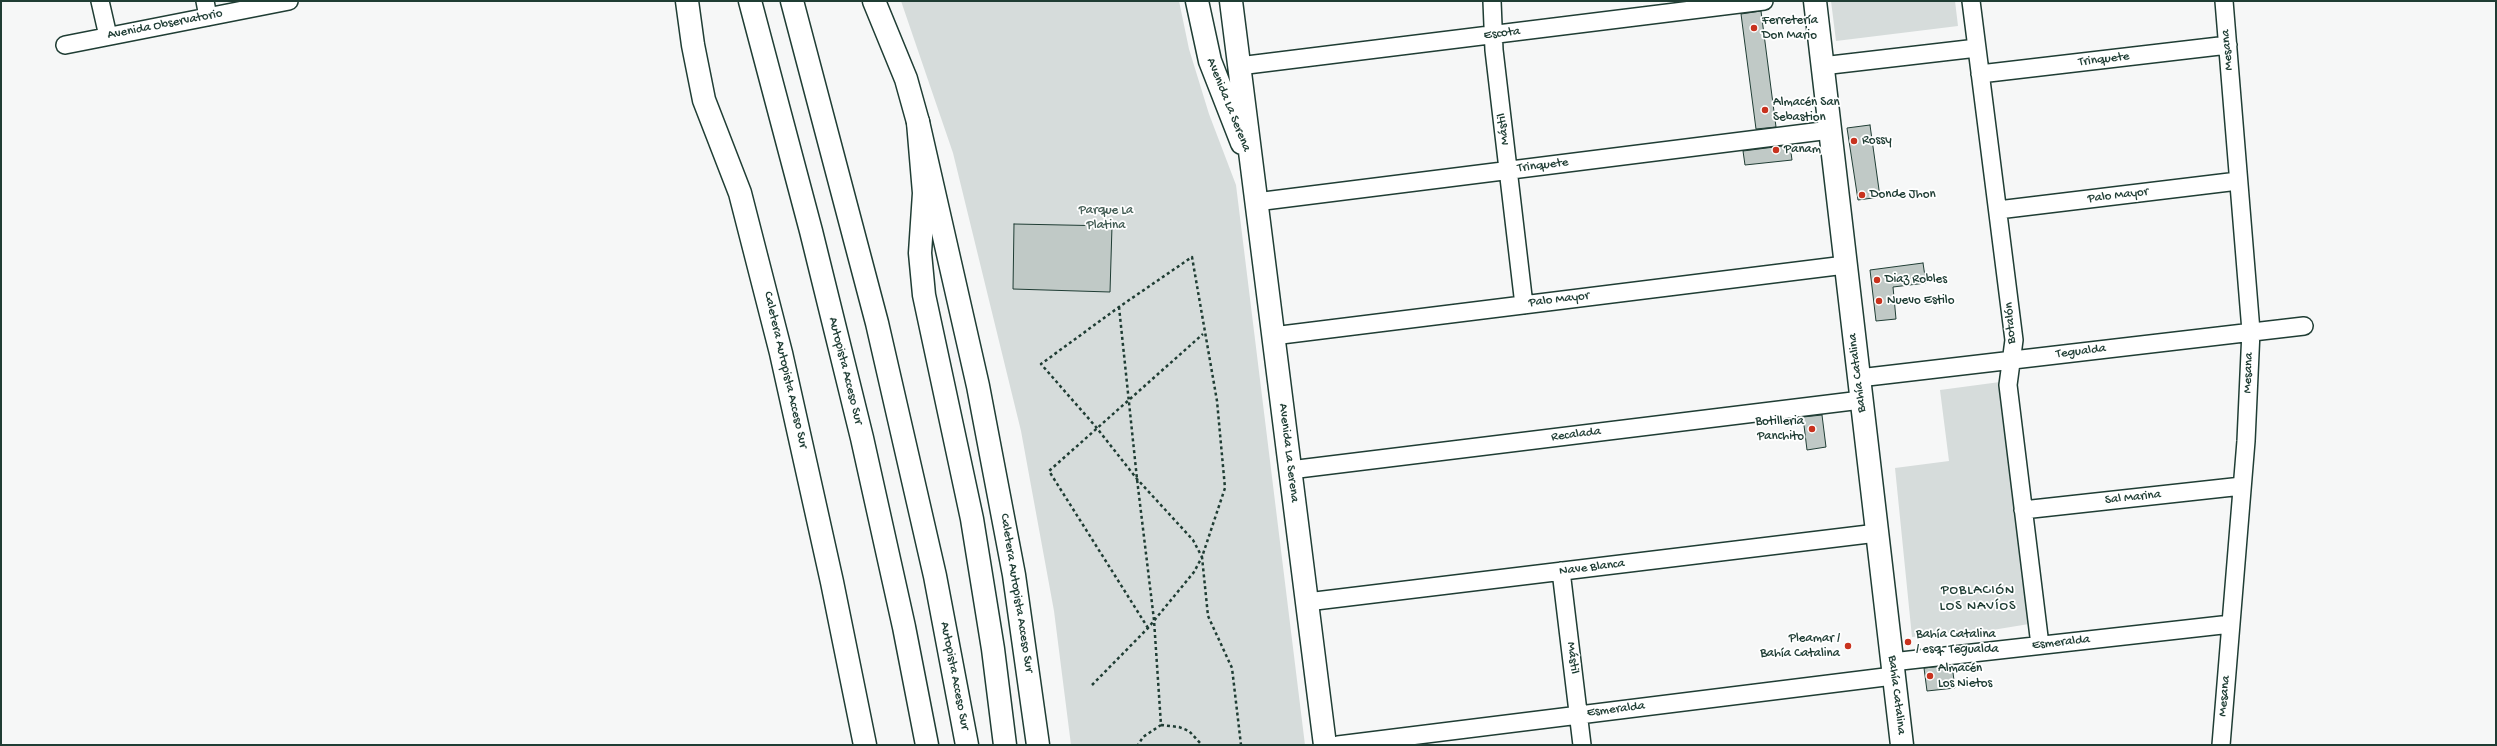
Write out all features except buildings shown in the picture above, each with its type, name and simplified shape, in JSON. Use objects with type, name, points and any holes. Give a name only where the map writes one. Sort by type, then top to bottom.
[{"type":"main road","name":"Caletera Autopista Acceso Sur","points":[[687,1],[694,52],[704,100],[740,194],[781,353],[832,582],[865,745]]},
{"type":"main road","name":"Autopista Acceso Sur","points":[[750,1],[811,231],[864,445],[894,581],[927,745]]},
{"type":"main road","name":"Autopista Acceso Sur","points":[[792,1],[877,323],[934,576],[967,745]]},
{"type":"main road","name":"Caletera Autopista Acceso Sur","points":[[874,1],[903,72],[918,122],[992,453],[1014,575],[1038,745]]},
{"type":"main road","name":"Avenida La Serena","points":[[1197,1],[1204,38],[1217,84],[1251,162]]},
{"type":"main road","name":"Avenida La Serena","points":[[1231,1],[1325,745]]},
{"type":"main road","name":"Bahía Catalina","points":[[1814,1],[1902,745]]},
{"type":"main road","points":[[918,122],[924,193],[920,253],[922,285],[972,519],[993,649],[1005,745]]},
{"type":"street","points":[[100,1],[108,36]]},
{"type":"street","name":"Avenida Observatorio","points":[[65,45],[108,36],[207,9],[289,1]]},
{"type":"street","name":"Mástil","points":[[1492,1],[1494,50],[1524,305]]},
{"type":"street","name":"Escota","points":[[1239,66],[1764,1]]},
{"type":"street","name":"Botalón","points":[[1971,1],[2014,340],[2008,385],[2040,645]]},
{"type":"street","name":"Mesana","points":[[2221,745],[2242,486],[2252,330],[2238,181],[2224,1]]},
{"type":"street","name":"Trinquete","points":[[1980,74],[2228,45]]},
{"type":"street","points":[[1822,66],[1977,48]]},
{"type":"street","name":"Trinquete","points":[[1256,202],[1830,130]]},
{"type":"street","name":"Palo Mayor","points":[[1998,210],[2238,181]]},
{"type":"street","name":"Palo Mayor","points":[[1273,336],[1845,265]]},
{"type":"street","name":"Tegualda","points":[[1859,378],[2252,330],[2304,326]]},
{"type":"street","name":"Recalada","points":[[1290,470],[1861,400]]},
{"type":"street","name":"Sal Marina","points":[[2023,510],[2242,486]]},
{"type":"street","name":"Nave Blanca","points":[[1307,602],[1877,533]]},
{"type":"street","name":"Mástil","points":[[1561,571],[1582,745]]},
{"type":"street","name":"Esmeralda","points":[[1338,745],[1579,715],[1893,669],[2040,645],[2231,624]]},
{"type":"path","points":[[1092,685],[1148,628],[1194,572],[1202,557],[1225,488],[1217,401],[1204,334],[1192,257],[1119,307],[1041,364],[1096,428],[1137,479],[1194,540],[1202,557],[1208,616],[1232,668],[1241,745]]},
{"type":"path","points":[[1119,307],[1137,479],[1154,620],[1161,725]]},
{"type":"path","points":[[1148,628],[1049,470],[1204,334]]},
{"type":"path","points":[[1138,745],[1144,737],[1161,725],[1179,727],[1189,731],[1202,745]]},
{"type":"green space","name":"Parque La Platina","points":[[901,1],[1179,1],[1189,49],[1209,114],[1236,185],[1305,745],[1071,745],[1054,611],[1021,431],[953,153]]},
{"type":"green space","points":[[1831,1],[1955,1],[1958,26],[1836,41]]},
{"type":"green space","points":[[2000,382],[2029,624],[1968,634],[1967,631],[1912,637],[1895,468],[1949,461],[1940,390]]},
{"type":"place","name":"Ferretería Don Mario","points":[[1754,28]]},
{"type":"place","name":"Almacén San Sebastion","points":[[1765,110]]},
{"type":"place","name":"Rossy","points":[[1854,141]]},
{"type":"place","name":"Panam","points":[[1776,150]]},
{"type":"place","name":"Donde Jhon","points":[[1862,195]]},
{"type":"place","name":"Diaz Robles","points":[[1877,280]]},
{"type":"place","name":"Nuevo Estilo","points":[[1879,301]]},
{"type":"place","name":"Botilleria Panchito","points":[[1812,429]]},
{"type":"place","name":"Bahía Catalina / esq. Tegualda","points":[[1908,642]]},
{"type":"place","name":"Pleamar / Bahía Catalina","points":[[1848,646]]},
{"type":"place","name":"Almacén Los Nietos","points":[[1930,676]]},
{"type":"district","name":"POBLACIÓN LOS NAVÍOS","points":[[1978,600]]}]
